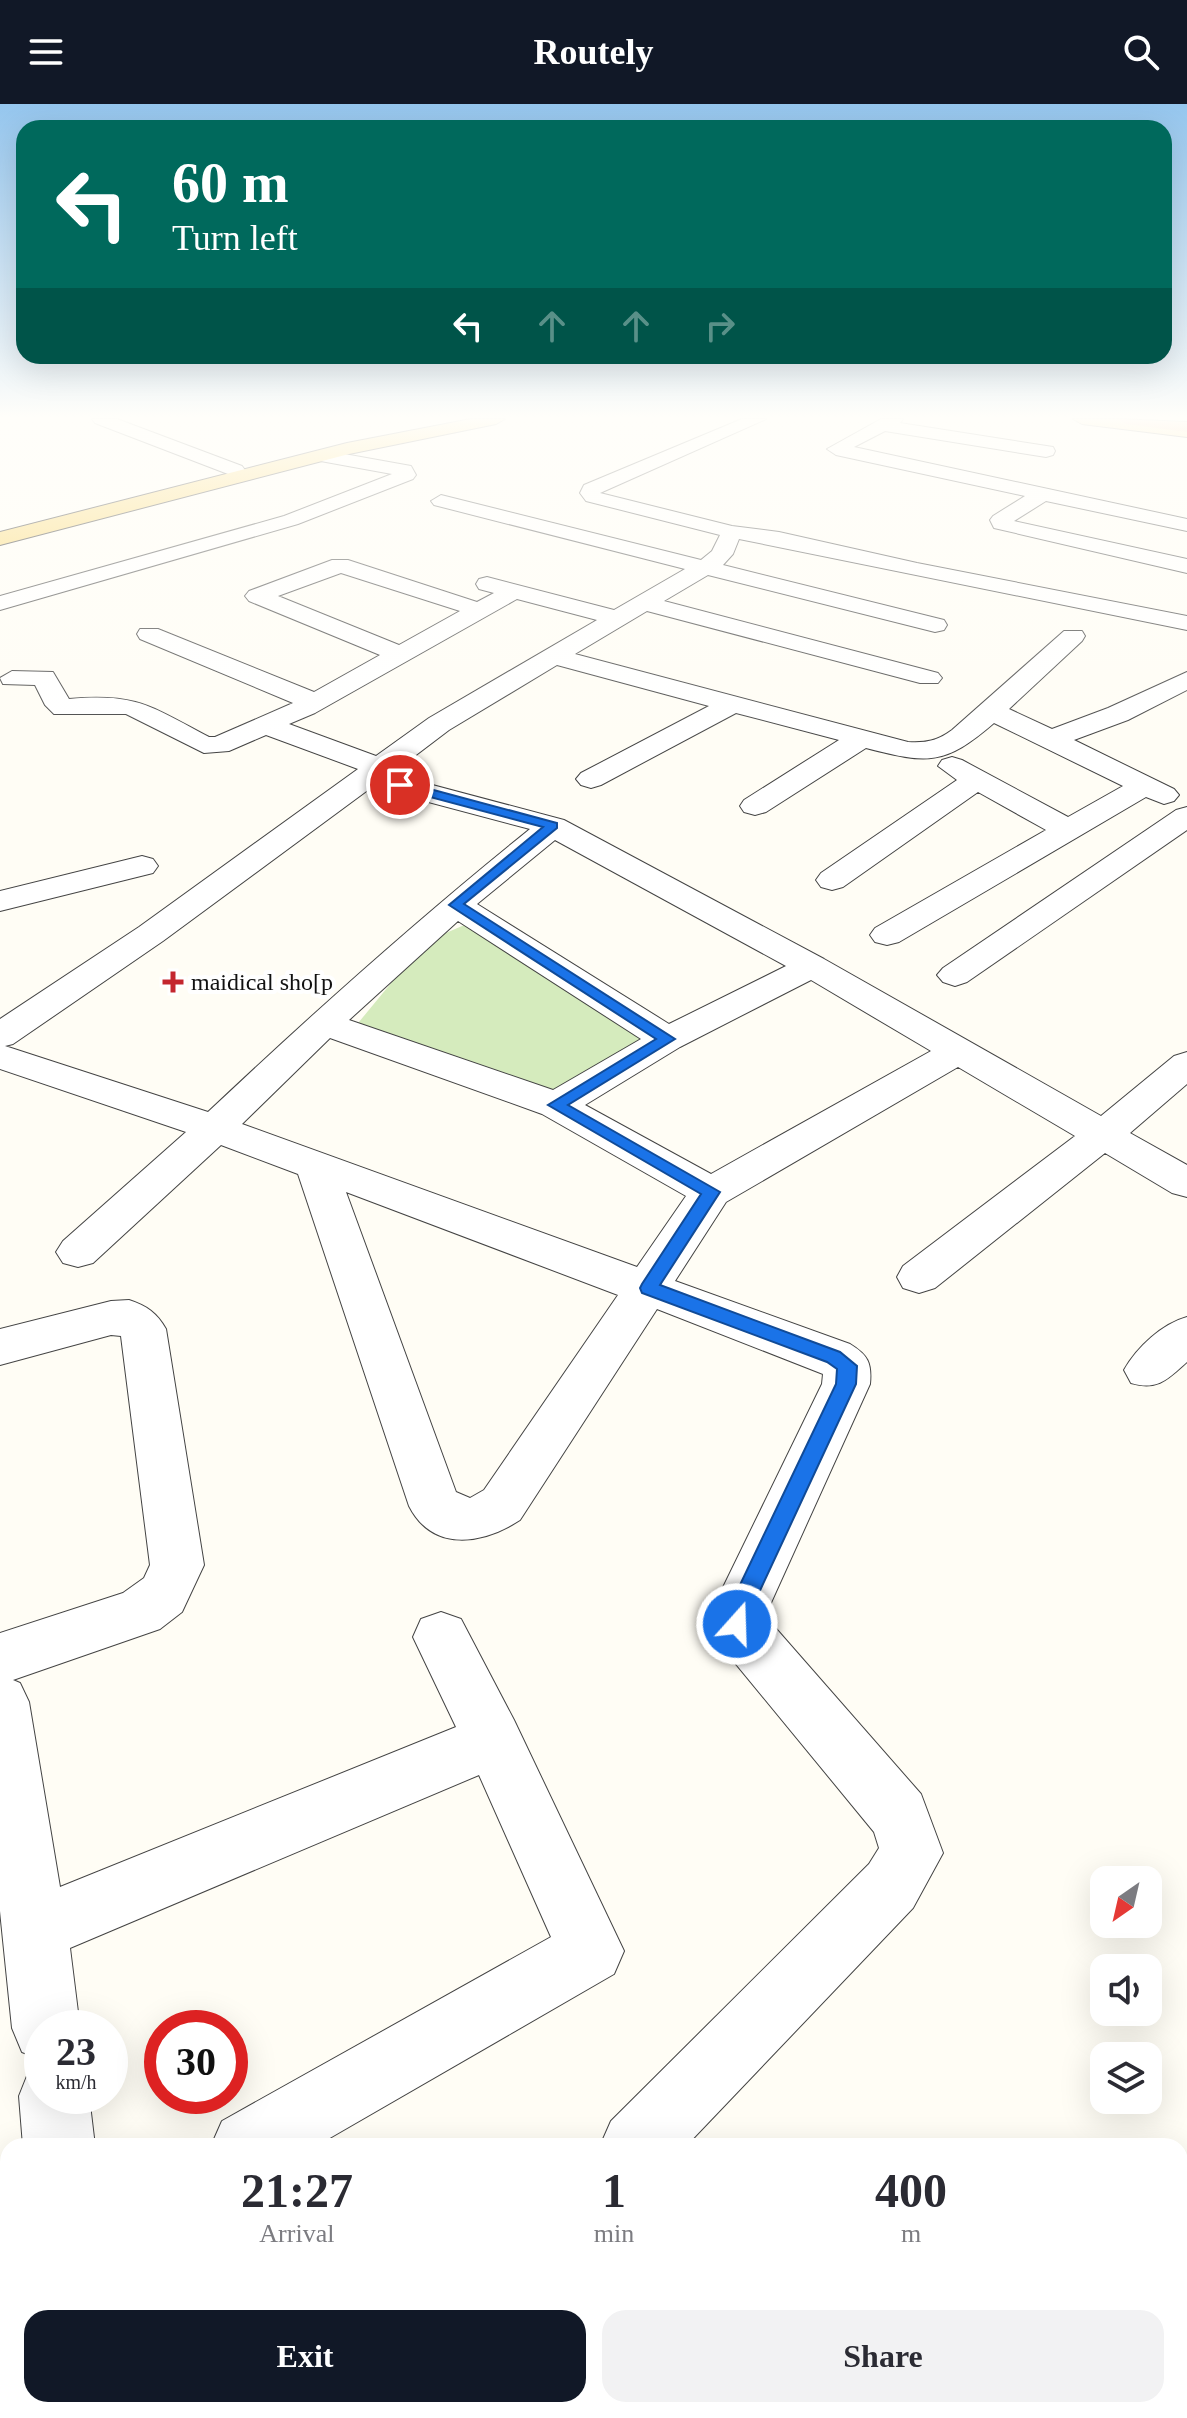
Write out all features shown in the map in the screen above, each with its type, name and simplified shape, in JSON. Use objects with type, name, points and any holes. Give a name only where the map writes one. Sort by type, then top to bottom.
[{"type":"main road","points":[[0,539],[47,527]]},
{"type":"street","points":[[0,603],[267,527]]},
{"type":"street","points":[[545,527],[935,625]]},
{"type":"street","points":[[712,527],[775,537],[930,573],[1187,623]]},
{"type":"street","points":[[1014,527],[1187,566]]},
{"type":"street","points":[[0,1036],[151,934],[439,724],[704,567],[722,554],[732,532]]},
{"type":"street","points":[[208,544],[244,559]]},
{"type":"street","points":[[399,654],[257,596],[334,566],[345,566],[394,585],[479,610]]},
{"type":"street","points":[[268,568],[300,578]]},
{"type":"street","points":[[462,577],[616,618]]},
{"type":"street","points":[[1152,614],[1187,583]]},
{"type":"street","points":[[4,674],[44,677],[58,705],[63,708],[106,704],[132,707],[204,745],[219,745],[268,726],[315,702],[514,591]]},
{"type":"street","points":[[642,602],[929,678]]},
{"type":"street","points":[[149,634],[315,702]]},
{"type":"street","points":[[929,753],[942,751],[1073,636]]},
{"type":"street","points":[[552,656],[929,753],[1069,830]]},
{"type":"street","points":[[1051,739],[1118,714],[1187,680]]},
{"type":"street","points":[[591,779],[735,703]]},
{"type":"street","points":[[991,711],[1187,806]]},
{"type":"street","points":[[268,726],[375,772],[553,826],[812,966],[1187,1183]]},
{"type":"street","points":[[755,806],[862,738]]},
{"type":"street","points":[[832,880],[977,780]]},
{"type":"street","points":[[887,935],[1144,786]]},
{"type":"street","points":[[955,975],[1187,816]]},
{"type":"street","points":[[78,1252],[215,1128],[324,1023],[456,905],[553,826]]},
{"type":"street","points":[[0,901],[142,866]]},
{"type":"street","points":[[456,905],[667,1039]]},
{"type":"street","points":[[556,1105],[667,1039],[812,966]]},
{"type":"street","points":[[324,1023],[556,1105],[711,1192]]},
{"type":"street","points":[[317,1168],[435,1506],[459,1521],[480,1519],[502,1505],[711,1192],[960,1050]]},
{"type":"street","points":[[0,1056],[215,1128],[833,1357],[848,1366],[846,1384],[738,1612],[737,1624],[899,1815],[912,1853],[891,1886],[644,2138]]},
{"type":"street","points":[[919,1277],[1105,1133],[1187,1064]]},
{"type":"street","points":[[0,1347],[111,1318],[129,1317],[143,1329],[177,1565],[163,1595],[141,1612],[0,1659]]},
{"type":"street","points":[[1148,1370],[1187,1334]]},
{"type":"street","points":[[261,2138],[591,1951],[493,1740],[441,1637]]},
{"type":"street","points":[[0,1702],[35,1930],[44,2010]]},
{"type":"street","points":[[35,1930],[493,1740]]},
{"type":"street","points":[[56,2114],[58,2138]]},
{"type":"green space","points":[[476,920],[648,1035],[549,1095],[354,1028],[425,942]]},
{"type":"place","name":"maidical sho[p","points":[[173,982]]},
{"type":"route","points":[[400,785],[553,826],[456,905],[667,1039],[556,1105],[711,1192],[649,1288],[833,1357],[848,1366],[846,1384],[738,1612],[737,1624]]}]
